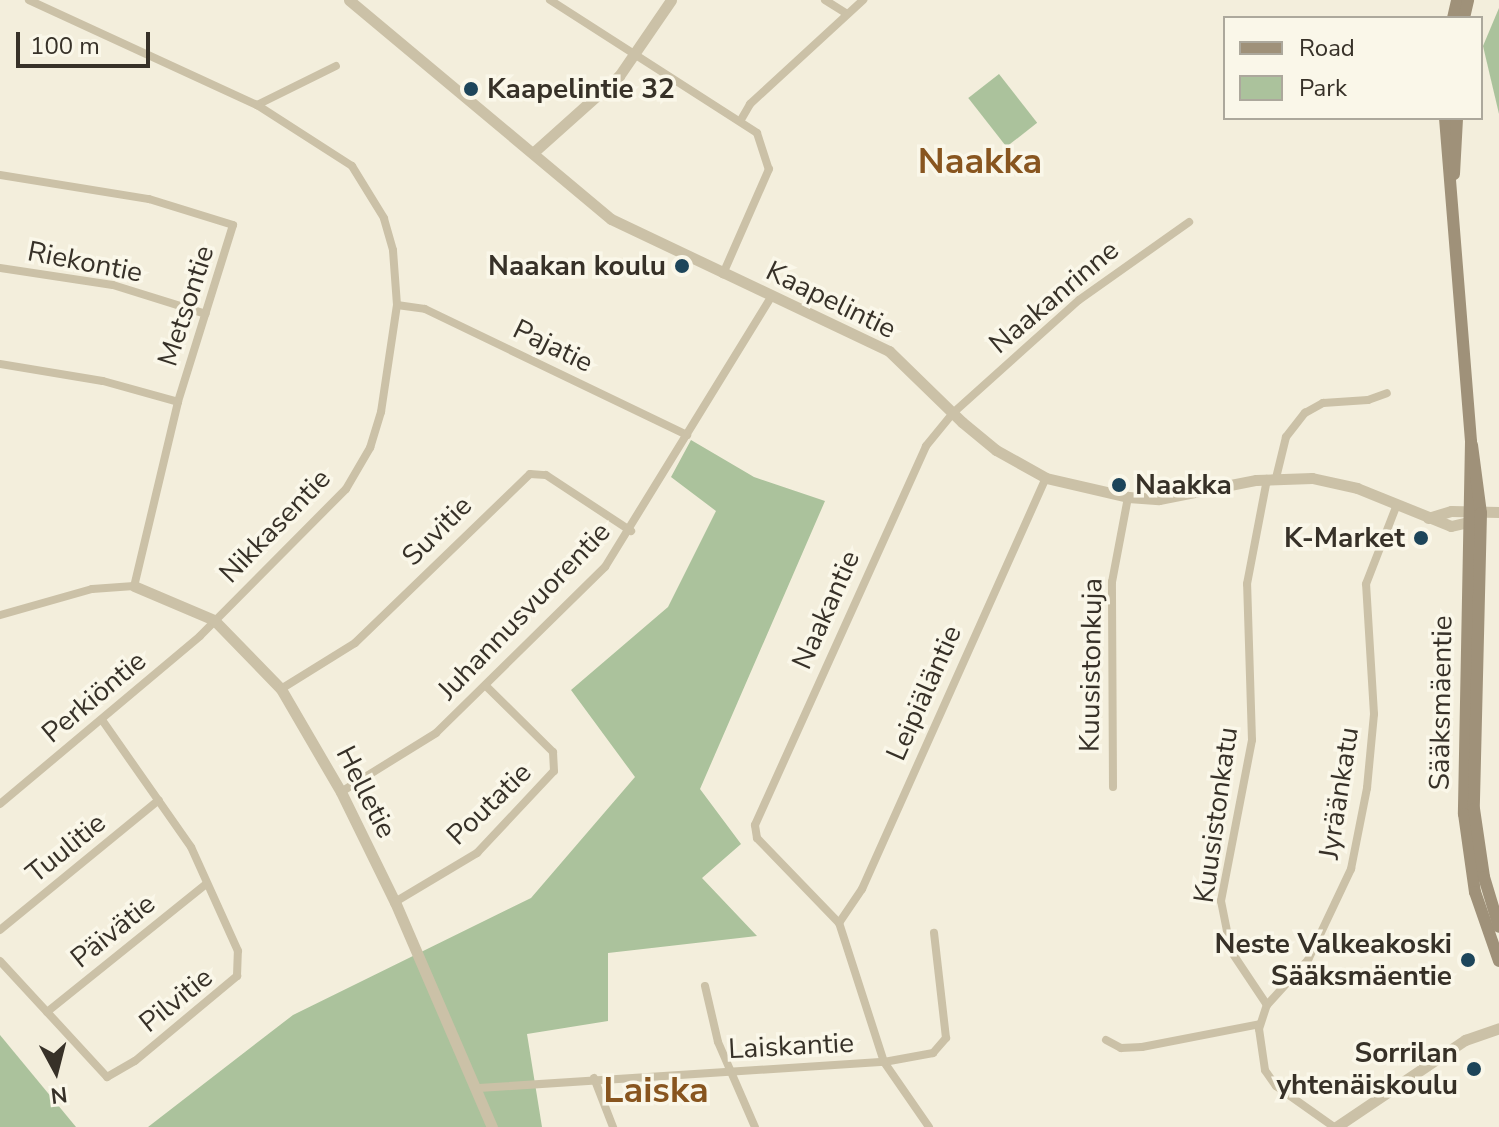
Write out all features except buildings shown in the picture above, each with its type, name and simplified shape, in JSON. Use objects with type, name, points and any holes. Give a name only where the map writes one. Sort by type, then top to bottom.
[{"type":"main road","name":"Sääksmäentie","points":[[1445,120],[1471,442],[1481,513],[1474,809],[1484,877],[1499,927]]},
{"type":"main road","name":"Sääksmäentie","points":[[1453,189],[1457,120]]},
{"type":"main road","name":"Sääksmäentie","points":[[1471,442],[1467,511],[1465,828],[1475,892],[1499,961]]},
{"type":"street","name":"Nikkasentie","points":[[29,0],[257,105],[332,150],[368,186],[393,250],[397,305],[381,412],[370,448],[328,510],[214,620]]},
{"type":"street","name":"Kaapelintie","points":[[349,0],[535,151],[620,225],[889,351],[996,450],[1046,478],[1128,497],[1159,499],[1272,478],[1336,482],[1428,518],[1468,525]]},
{"type":"street","points":[[550,0],[742,118],[757,133],[769,169],[723,274]]},
{"type":"street","points":[[535,151],[637,56],[671,0]]},
{"type":"street","points":[[825,0],[847,14]]},
{"type":"street","points":[[742,118],[750,104],[863,0]]},
{"type":"street","points":[[257,105],[336,66]]},
{"type":"street","name":"Metsontie","points":[[0,175],[149,199],[233,225],[178,402],[134,586]]},
{"type":"street","name":"Naakanrinne","points":[[953,413],[1079,300],[1189,222]]},
{"type":"street","name":"Riekontie","points":[[0,268],[113,285],[206,314]]},
{"type":"street","name":"Juhannusvuorentie","points":[[341,792],[408,755],[485,685],[605,567],[631,531],[772,296]]},
{"type":"street","name":"Pajatie","points":[[397,305],[425,309],[687,435]]},
{"type":"street","points":[[0,364],[103,381],[178,402]]},
{"type":"street","name":"Kuusistonkatu","points":[[1267,1005],[1231,951],[1221,901],[1252,740],[1247,584],[1272,478],[1286,437],[1305,413],[1323,403],[1368,400],[1387,393]]},
{"type":"street","name":"Naakantie","points":[[839,923],[754,832],[890,521],[926,446],[953,413]]},
{"type":"street","name":"Suvitie","points":[[281,689],[355,643],[530,474],[546,475],[631,531]]},
{"type":"street","name":"Leipiäläntie","points":[[839,923],[862,889],[1046,478]]},
{"type":"street","name":"Kuusistonkuja","points":[[1113,787],[1112,582],[1128,497]]},
{"type":"street","name":"Jyräänkatu","points":[[1335,1127],[1276,1086],[1265,1070],[1260,1024],[1267,1005],[1308,960],[1351,869],[1367,788],[1374,714],[1366,584],[1396,507]]},
{"type":"street","name":"Kaapelintie","points":[[1428,518],[1467,511],[1499,512]]},
{"type":"street","points":[[1468,525],[1481,513]]},
{"type":"street","points":[[0,615],[92,589],[134,586]]},
{"type":"street","name":"Helletie","points":[[134,586],[214,620],[281,689],[341,792],[395,902],[479,1088],[492,1127]]},
{"type":"street","name":"Perkiöntie","points":[[0,804],[102,720],[214,620]]},
{"type":"street","name":"Poutatie","points":[[395,902],[477,853],[554,771],[553,752],[485,685]]},
{"type":"street","name":"Pilvitie","points":[[0,961],[107,1077],[219,995],[241,966],[191,847],[102,720]]},
{"type":"street","name":"Tuulitie","points":[[0,930],[159,800]]},
{"type":"street","name":"Päivätie","points":[[47,1012],[206,884]]},
{"type":"street","points":[[839,923],[884,1062],[933,1053],[946,1038],[934,933]]},
{"type":"street","points":[[705,986],[718,1042],[755,1127]]},
{"type":"street","points":[[1335,1127],[1493,1029],[1499,1018]]},
{"type":"street","points":[[1106,1040],[1121,1048],[1142,1047],[1260,1024]]},
{"type":"street","name":"Laiskantie","points":[[479,1088],[594,1078],[884,1062],[929,1127]]},
{"type":"street","points":[[594,1078],[613,1127]]},
{"type":"green space","points":[[1499,8],[1499,114],[1483,46]]},
{"type":"green space","points":[[999,74],[1037,123],[1006,147],[968,98]]},
{"type":"green space","points":[[691,440],[754,477],[825,501],[700,789],[741,844],[702,878],[757,936],[608,953],[608,1021],[527,1034],[542,1127],[148,1127],[293,1015],[531,898],[635,777],[571,690],[668,607],[716,511],[671,477]]},
{"type":"green space","points":[[0,1035],[76,1127],[0,1127]]},
{"type":"place","name":"Kaapelintie 32","points":[[471,89]]},
{"type":"place","name":"Naakan koulu","points":[[682,266]]},
{"type":"place","name":"Naakka","points":[[1119,485]]},
{"type":"place","name":"K-Market","points":[[1421,538]]},
{"type":"place","name":"Neste Valkeakoski Sääksmäentie","points":[[1468,960]]},
{"type":"place","name":"Sorrilan yhtenäiskoulu","points":[[1474,1069]]},
{"type":"district","name":"Naakka","points":[[980,162]]},
{"type":"district","name":"Laiska","points":[[656,1091]]}]
